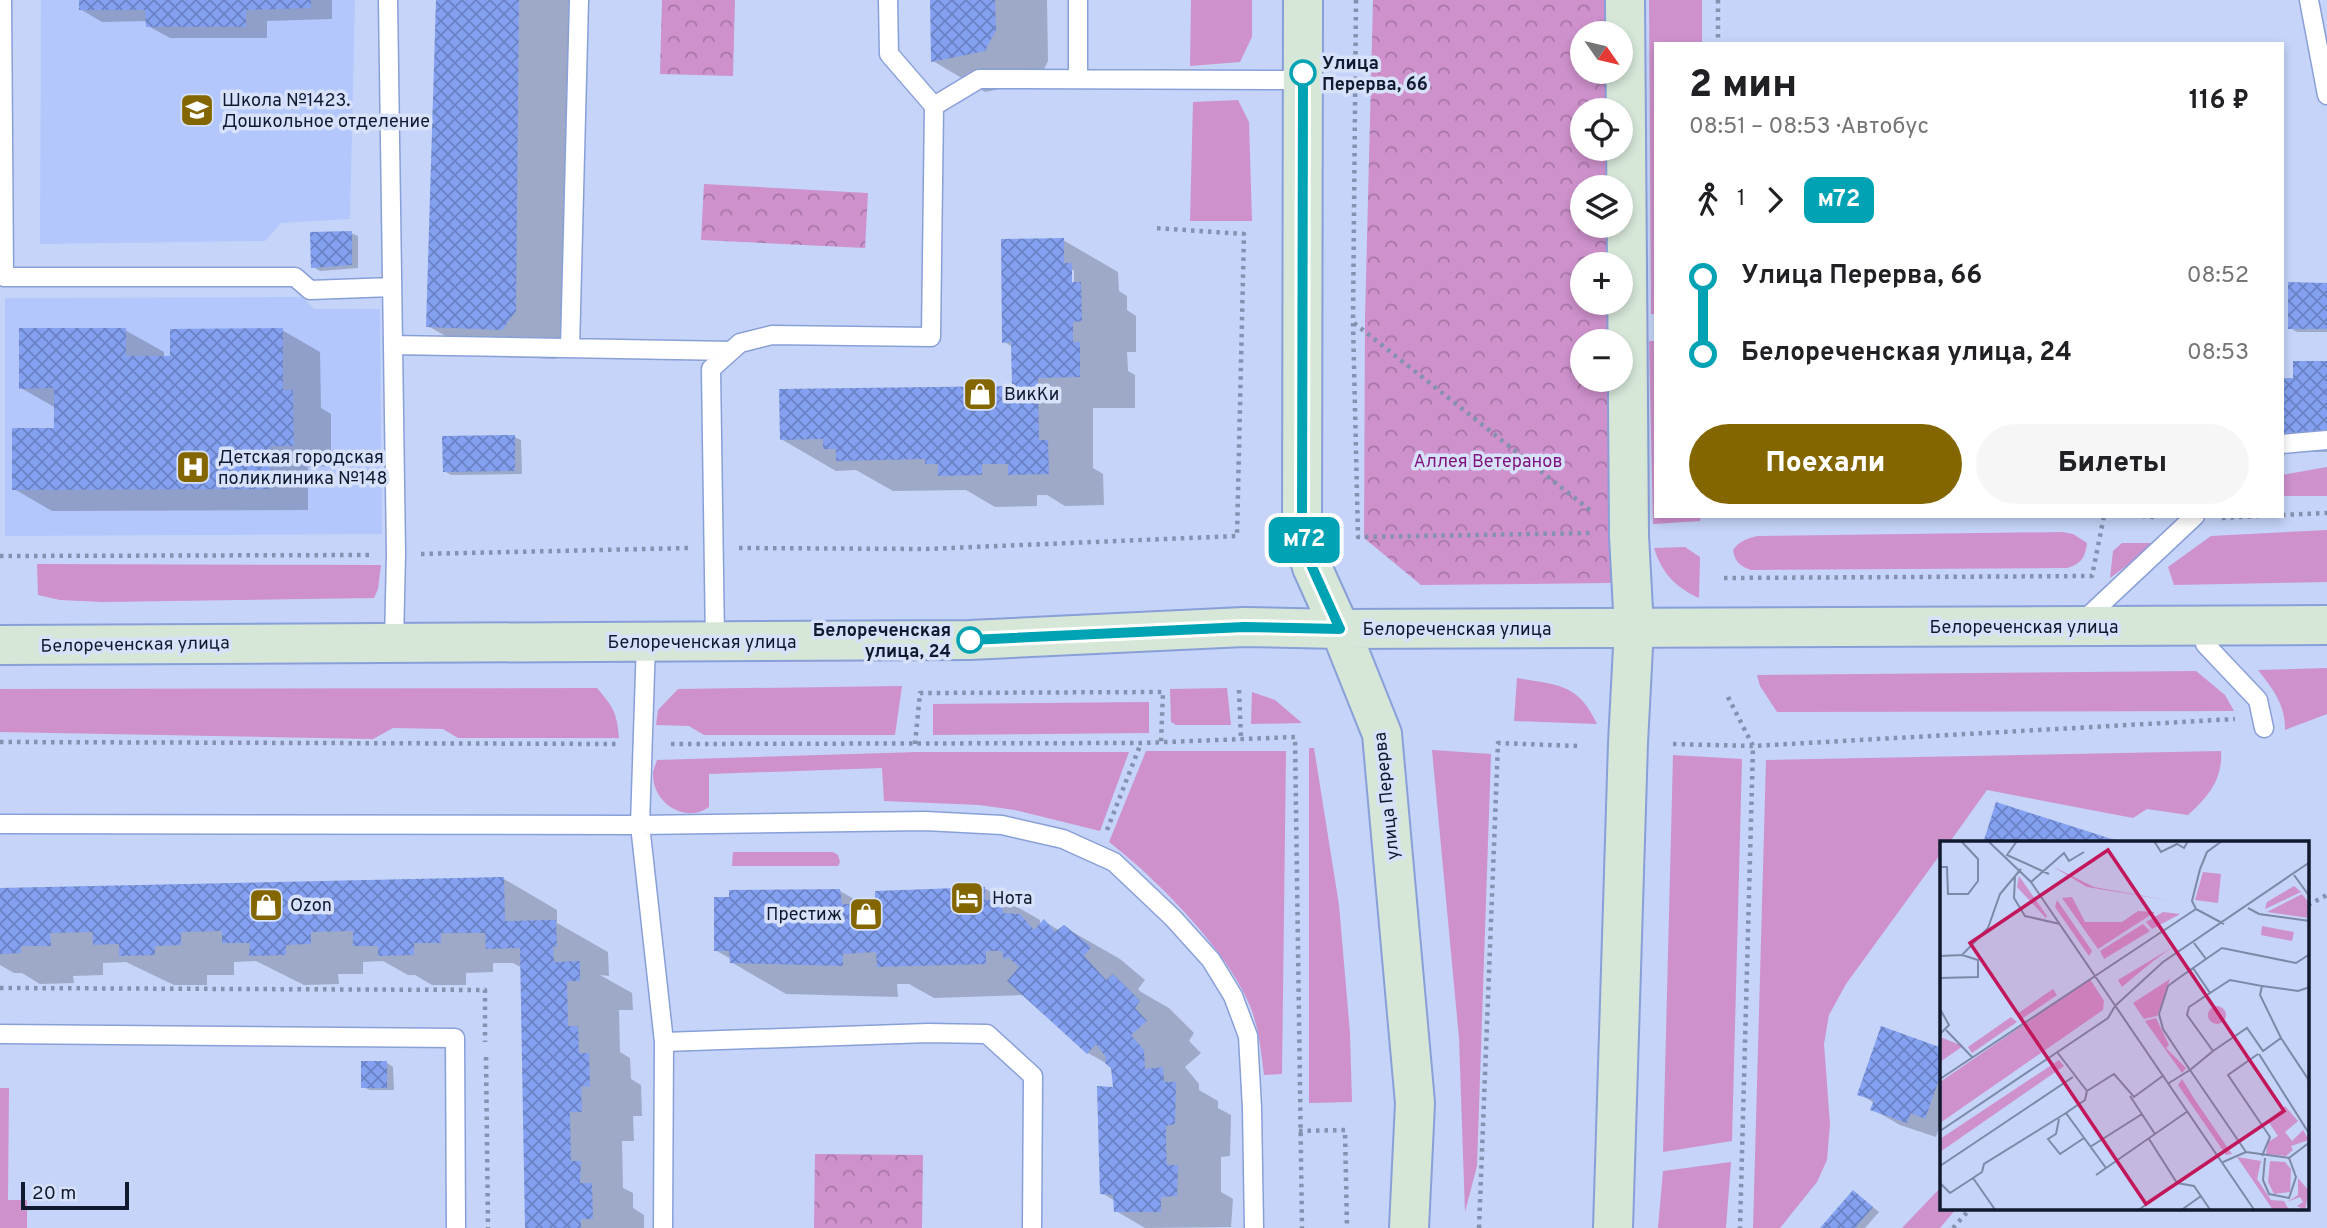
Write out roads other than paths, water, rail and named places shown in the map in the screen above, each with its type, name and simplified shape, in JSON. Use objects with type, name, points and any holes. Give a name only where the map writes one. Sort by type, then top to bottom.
[{"type":"main road","name":"улица Перерва","points":[[1303,0],[1302,534],[1312,567],[1382,734],[1415,1103],[1409,1228]]},
{"type":"main road","points":[[1613,1228],[1634,628],[1629,536],[1625,0]]},
{"type":"main road","name":"Белореченская улица","points":[[0,646],[970,640],[1244,627],[2076,628],[2327,625]]},
{"type":"lane","points":[[2,0],[2,279],[295,277],[310,290],[392,287]]},
{"type":"lane","points":[[388,0],[393,345],[387,400],[396,554],[394,642]]},
{"type":"lane","points":[[570,348],[579,0]]},
{"type":"lane","points":[[715,642],[711,369],[740,344],[772,335],[931,337],[934,106],[889,54],[888,0]]},
{"type":"lane","points":[[1078,79],[1079,0]]},
{"type":"lane","points":[[2309,0],[2327,95]]},
{"type":"lane","points":[[934,106],[979,79],[1303,80]]},
{"type":"lane","points":[[393,345],[731,351]]},
{"type":"lane","points":[[2284,444],[2327,440]]},
{"type":"lane","points":[[2076,628],[2192,518]]},
{"type":"lane","points":[[646,642],[640,825],[664,1042],[663,1228]]},
{"type":"lane","points":[[2205,644],[2258,700],[2263,723]]},
{"type":"lane","points":[[0,824],[640,825],[925,821],[1002,825],[1063,839],[1114,862],[1173,918],[1211,960],[1233,996],[1248,1036],[1254,1228]]},
{"type":"lane","points":[[664,1042],[928,1033],[987,1034],[1033,1076],[1032,1228]]},
{"type":"lane","points":[[0,1034],[455,1038],[456,1228]]},
{"type":"place","name":"Улица Перерва, 66","points":[[1303,73]]},
{"type":"place","name":"Школа №1423. Дошкольное отделение","points":[[197,110]]},
{"type":"place","name":"ВикКи","points":[[980,394]]},
{"type":"place","name":"Детская городская поликлиника №148","points":[[193,467]]},
{"type":"place","name":"Белореченская улица, 24","points":[[970,640]]},
{"type":"place","name":"Нота","points":[[967,898]]},
{"type":"place","name":"Ozon","points":[[266,905]]},
{"type":"place","name":"Престиж","points":[[866,914]]},
{"type":"park label","name":"Аллея Ветеранов","points":[[1488,461]]}]
